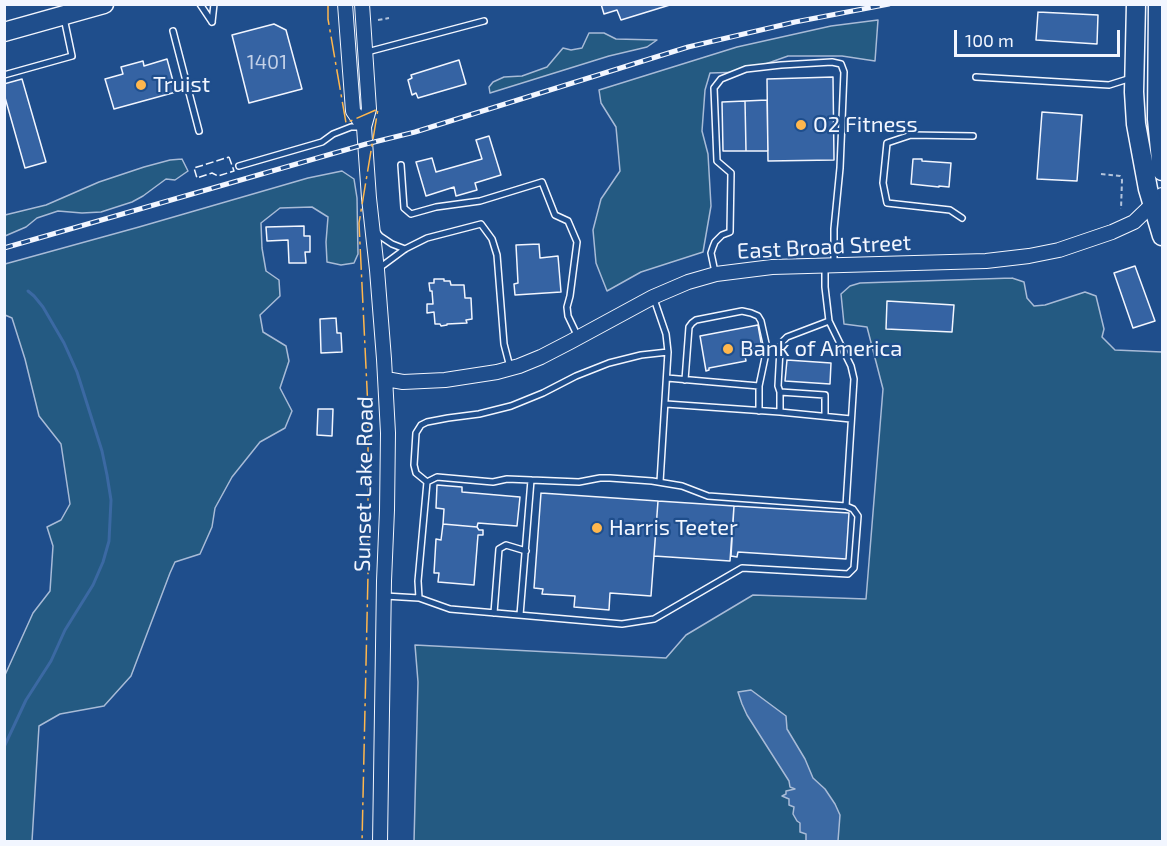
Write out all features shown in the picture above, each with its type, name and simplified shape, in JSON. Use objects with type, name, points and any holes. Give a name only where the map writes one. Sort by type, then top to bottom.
[{"type":"highway","points":[[4,32],[104,4]]},
{"type":"highway","points":[[1136,4],[1134,70],[1136,124],[1144,173],[1158,200],[1162,236]]},
{"type":"highway","points":[[1158,4],[1157,119],[1162,171]]},
{"type":"main road","name":"Sunset Lake Road","points":[[345,4],[353,111],[364,127]]},
{"type":"main road","name":"Sunset Lake Road","points":[[362,4],[369,110],[364,127],[378,277],[388,433],[380,842]]},
{"type":"main road","name":"East Broad Street","points":[[386,380],[403,382],[445,380],[511,368],[541,357],[653,297],[688,282],[716,274],[772,267],[986,261],[1029,256],[1059,250],[1112,232],[1134,222],[1158,200]]},
{"type":"lane","points":[[200,4],[212,21],[214,4]]},
{"type":"lane","points":[[4,75],[72,57],[63,16]]},
{"type":"lane","points":[[365,52],[484,21]]},
{"type":"lane","points":[[173,31],[199,131]]},
{"type":"lane","points":[[716,274],[711,253],[715,242],[722,235],[730,232],[731,181],[730,173],[717,161],[714,88],[721,79],[746,69],[832,62],[841,64],[844,72],[840,168],[830,265],[825,287],[829,321],[851,366],[854,380],[846,506]]},
{"type":"lane","points":[[976,77],[1109,85],[1128,79],[1134,70]]},
{"type":"lane","points":[[239,166],[322,142],[333,134],[351,127],[364,127]]},
{"type":"lane","points":[[962,218],[950,210],[887,203],[883,183],[887,143],[911,135],[973,136]]},
{"type":"lane","points":[[401,165],[404,208],[411,214],[436,207],[480,201],[542,182],[555,215],[568,220],[577,242],[567,307],[568,316],[578,338]]},
{"type":"lane","points":[[378,277],[382,266],[405,249],[427,238],[481,224],[492,239],[497,255],[504,344],[511,368]]},
{"type":"lane","points":[[372,225],[392,244],[405,249]]},
{"type":"lane","points":[[653,297],[663,324],[668,352],[660,482]]},
{"type":"lane","points":[[685,380],[689,327],[692,322],[742,312],[751,313],[758,316],[761,321],[767,348],[759,386],[759,411]]},
{"type":"lane","points":[[780,412],[778,386],[780,349],[783,341],[787,337],[829,321]]},
{"type":"lane","points":[[427,482],[416,473],[414,465],[416,433],[421,425],[511,406],[609,363],[641,355],[668,352]]},
{"type":"lane","points":[[667,378],[759,386]]},
{"type":"lane","points":[[780,392],[825,395],[825,416]]},
{"type":"lane","points":[[666,404],[851,419]]},
{"type":"lane","points":[[384,596],[418,598],[450,609],[622,624],[654,619],[742,568],[848,574],[854,568],[858,516],[853,509],[846,506],[708,496],[682,486],[660,482],[600,478],[579,482],[507,479],[493,482],[437,477],[427,482]]},
{"type":"lane","points":[[520,615],[531,480]]},
{"type":"lane","points":[[418,598],[427,482]]},
{"type":"lane","points":[[494,613],[500,549],[506,545],[526,551]]},
{"type":"path","points":[[378,20],[389,18]]},
{"type":"path","points":[[1101,174],[1120,176],[1122,180],[1121,209]]},
{"type":"shaded area","points":[[878,20],[875,61],[842,56],[788,56],[743,72],[710,73],[705,90],[702,131],[708,154],[711,206],[703,252],[641,272],[607,291],[596,263],[593,230],[601,199],[620,171],[616,127],[601,103],[599,90],[737,47],[831,26]]},
{"type":"shaded area","points":[[589,33],[604,33],[616,39],[657,40],[647,47],[609,56],[490,93],[489,87],[493,82],[504,77],[522,76],[547,67],[563,48],[571,50],[582,48]]},
{"type":"shaded area","points":[[182,159],[188,171],[175,180],[166,179],[132,202],[101,212],[58,211],[37,218],[26,227],[5,236],[5,215],[46,205],[99,182],[144,167]]},
{"type":"shaded area","points":[[342,171],[354,179],[357,198],[358,254],[354,263],[341,265],[327,262],[328,217],[312,207],[280,208],[261,223],[266,271],[279,280],[280,296],[260,315],[263,332],[286,346],[289,361],[280,388],[292,411],[285,428],[260,442],[232,477],[215,508],[212,527],[200,554],[175,562],[131,676],[104,706],[60,714],[39,726],[32,841],[5,841],[5,675],[33,613],[50,591],[53,546],[47,527],[61,520],[70,504],[61,444],[39,416],[12,318],[5,315],[5,264],[308,178]]},
{"type":"shaded area","points":[[1012,278],[1024,282],[1027,298],[1034,306],[1045,305],[1085,292],[1096,296],[1104,329],[1102,337],[1115,350],[1162,352],[1162,841],[414,842],[418,682],[415,645],[666,658],[686,635],[753,595],[866,599],[883,389],[867,327],[844,324],[841,294],[850,286],[860,283]]},
{"type":"shaded area","points":[[751,690],[786,716],[787,729],[805,759],[813,778],[825,789],[840,815],[838,841],[806,841],[806,834],[800,832],[800,823],[793,814],[794,807],[789,805],[789,799],[782,796],[786,794],[786,791],[795,789],[790,787],[789,781],[747,715],[738,692]]},
{"type":"building","points":[[601,4],[673,4],[621,20],[617,10],[604,14]]},
{"type":"building","points":[[1038,12],[1098,15],[1097,44],[1036,40]]},
{"type":"building","points":[[274,24],[286,30],[302,89],[249,103],[232,35]]},
{"type":"building","name":"Truist","points":[[167,59],[176,92],[114,109],[105,79],[123,74],[121,67],[143,61],[144,66]]},
{"type":"building","points":[[459,60],[466,84],[418,98],[416,93],[412,95],[408,80],[412,78],[411,75]]},
{"type":"building","name":"O2 Fitness","points":[[833,77],[834,160],[768,161],[767,79]]},
{"type":"building","points":[[22,79],[46,162],[25,168],[4,94],[4,84]]},
{"type":"building","points":[[767,100],[768,151],[746,151],[745,101]]},
{"type":"building","points":[[745,101],[746,151],[723,151],[722,102]]},
{"type":"building","points":[[1042,112],[1082,115],[1077,181],[1037,179]]},
{"type":"building","points":[[489,136],[501,175],[475,183],[477,190],[456,196],[454,187],[426,196],[416,162],[432,158],[436,172],[482,159],[476,140]]},
{"type":"building","points":[[913,159],[951,163],[949,187],[911,184]]},
{"type":"building","points":[[304,226],[304,236],[310,236],[310,252],[305,252],[306,263],[289,263],[288,240],[267,241],[266,227]]},
{"type":"building","points":[[539,244],[540,258],[558,256],[561,292],[515,295],[514,284],[518,283],[516,245]]},
{"type":"building","points":[[1135,266],[1155,321],[1133,328],[1114,273]]},
{"type":"building","points":[[434,279],[450,281],[451,285],[464,285],[465,298],[471,298],[472,319],[466,320],[467,323],[441,326],[435,324],[434,312],[427,313],[427,304],[433,304],[429,283],[434,283]]},
{"type":"building","points":[[887,301],[954,305],[952,332],[886,329]]},
{"type":"building","points":[[336,318],[337,333],[341,333],[342,352],[321,353],[320,319]]},
{"type":"building","name":"Bank of America","points":[[758,325],[762,348],[744,351],[746,361],[709,368],[706,371],[700,336]]},
{"type":"building","points":[[787,360],[831,363],[830,384],[785,381]]},
{"type":"building","points":[[318,409],[333,409],[332,436],[317,435]]},
{"type":"building","points":[[437,485],[462,487],[462,492],[520,497],[517,526],[478,523],[477,527],[443,524],[444,509],[436,508]]},
{"type":"building","name":"Harris Teeter","points":[[541,493],[658,501],[651,596],[610,593],[609,610],[574,607],[575,596],[542,594],[543,589],[534,588]]},
{"type":"building","points":[[658,501],[734,506],[730,561],[654,556]]},
{"type":"building","points":[[734,506],[849,513],[846,559],[738,552],[737,557],[731,556]]},
{"type":"building","points":[[443,524],[477,527],[483,530],[483,535],[478,535],[474,585],[438,582],[439,573],[434,573],[436,539],[441,540]]},
{"type":"waterway","points":[[4,747],[26,700],[51,661],[65,630],[93,585],[109,541],[111,500],[107,475],[102,451],[77,372],[64,343],[43,307],[28,291]]},
{"type":"railway","points":[[4,248],[415,132],[688,47],[795,22],[889,4]]},
{"type":"fence","points":[[229,157],[234,171],[218,176],[212,173],[197,178],[194,168],[229,157]]},
{"type":"power","points":[[4,5],[8,4]]},
{"type":"power","points":[[328,4],[328,19],[346,123],[378,109],[359,223],[368,409],[368,575],[362,842]]},
{"type":"place","name":"Truist","points":[[141,85]]},
{"type":"place","name":"O2 Fitness","points":[[801,125]]},
{"type":"place","name":"Bank of America","points":[[728,349]]},
{"type":"place","name":"Harris Teeter","points":[[597,528]]}]
